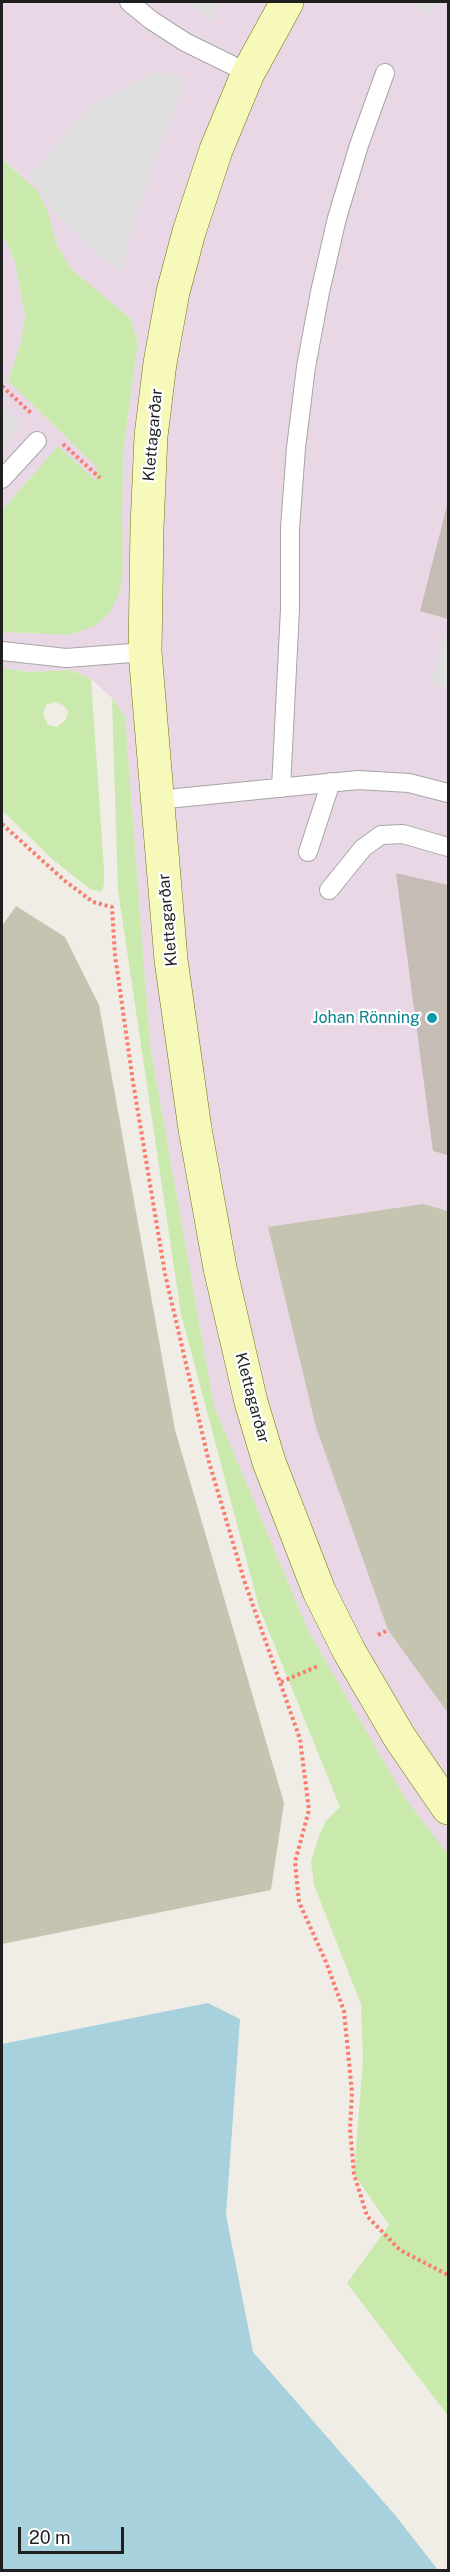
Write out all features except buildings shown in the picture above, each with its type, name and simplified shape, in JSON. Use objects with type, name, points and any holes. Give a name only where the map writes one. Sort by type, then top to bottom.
[{"type":"main road","name":"Klettagarðar","points":[[287,2],[248,73],[216,150],[189,232],[173,292],[160,363],[150,470],[145,652],[171,960],[195,1129],[220,1268],[251,1402],[269,1462],[319,1591],[349,1651],[400,1738],[448,1808]]},
{"type":"lane","points":[[129,2],[151,20],[185,42],[248,73]]},
{"type":"lane","points":[[281,788],[290,609],[290,528],[296,448],[306,367],[337,218],[359,145],[385,73]]},
{"type":"lane","points":[[2,479],[37,441]]},
{"type":"lane","points":[[2,651],[66,658],[145,652]]},
{"type":"lane","points":[[157,800],[358,780],[409,783],[448,793]]},
{"type":"lane","points":[[308,852],[331,782]]},
{"type":"lane","points":[[329,890],[363,848],[381,835],[403,834],[448,847]]},
{"type":"path","points":[[2,824],[64,881],[93,902],[112,907],[115,955],[133,1082],[165,1274],[209,1462],[244,1580],[300,1739],[309,1810],[295,1862],[298,1902],[326,1962],[344,2011],[352,2093],[350,2129],[354,2174],[367,2216],[400,2250],[448,2275]]},
{"type":"path","points":[[281,1682],[327,1663]]},
{"type":"shaded area","points":[[2,2],[448,2],[448,1854],[405,1798],[309,1632],[214,1406],[150,1045],[125,717],[112,698],[91,679],[72,670],[29,672],[2,668],[2,632],[69,635],[81,632],[123,569],[124,445],[138,343],[130,318],[71,269],[57,245],[48,212],[38,191],[2,158]]},
{"type":"shaded area","points":[[188,2],[221,2],[212,21]]},
{"type":"shaded area","points":[[413,2],[439,2],[429,15]]},
{"type":"shaded area","points":[[156,70],[186,79],[157,154],[135,220],[122,270],[103,260],[59,217],[29,175],[91,106]]},
{"type":"shaded area","points":[[2,234],[15,261],[25,316],[21,342],[8,381],[97,466],[97,482],[58,446],[2,510]]},
{"type":"shaded area","points":[[2,404],[23,424],[2,448]]},
{"type":"shaded area","points":[[445,635],[448,636],[448,689],[431,684]]},
{"type":"shaded area","points":[[16,906],[65,937],[99,1005],[175,1430],[284,1803],[271,1890],[2,1944],[2,926]]},
{"type":"shaded area","points":[[423,1204],[448,1211],[448,1713],[388,1630],[316,1427],[268,1227]]},
{"type":"green space","points":[[2,159],[38,191],[48,212],[57,245],[71,269],[130,318],[138,343],[124,445],[123,569],[120,592],[110,612],[95,626],[69,635],[2,632],[2,510],[58,446],[96,481],[97,467],[8,381],[21,342],[25,316],[15,261],[2,234]]},
{"type":"green space","points":[[2,668],[29,672],[71,670],[91,679],[104,870],[104,885],[101,892],[90,889],[52,859],[2,810]],"holes":[[[54,702],[63,705],[68,711],[66,720],[57,727],[48,725],[43,714],[46,705]]]},
{"type":"green space","points":[[112,698],[125,717],[150,1045],[214,1406],[309,1632],[405,1798],[448,1854],[448,2416],[347,2283],[389,2225],[354,2174],[363,2060],[361,2004],[314,1885],[311,1861],[326,1821],[340,1807],[259,1607],[181,1314],[118,890]]},
{"type":"water","points":[[208,2003],[240,2019],[226,2215],[253,2352],[395,2515],[438,2570],[2,2570],[2,2044]]},
{"type":"place","name":"Johan Rönning","points":[[432,1018]]}]
